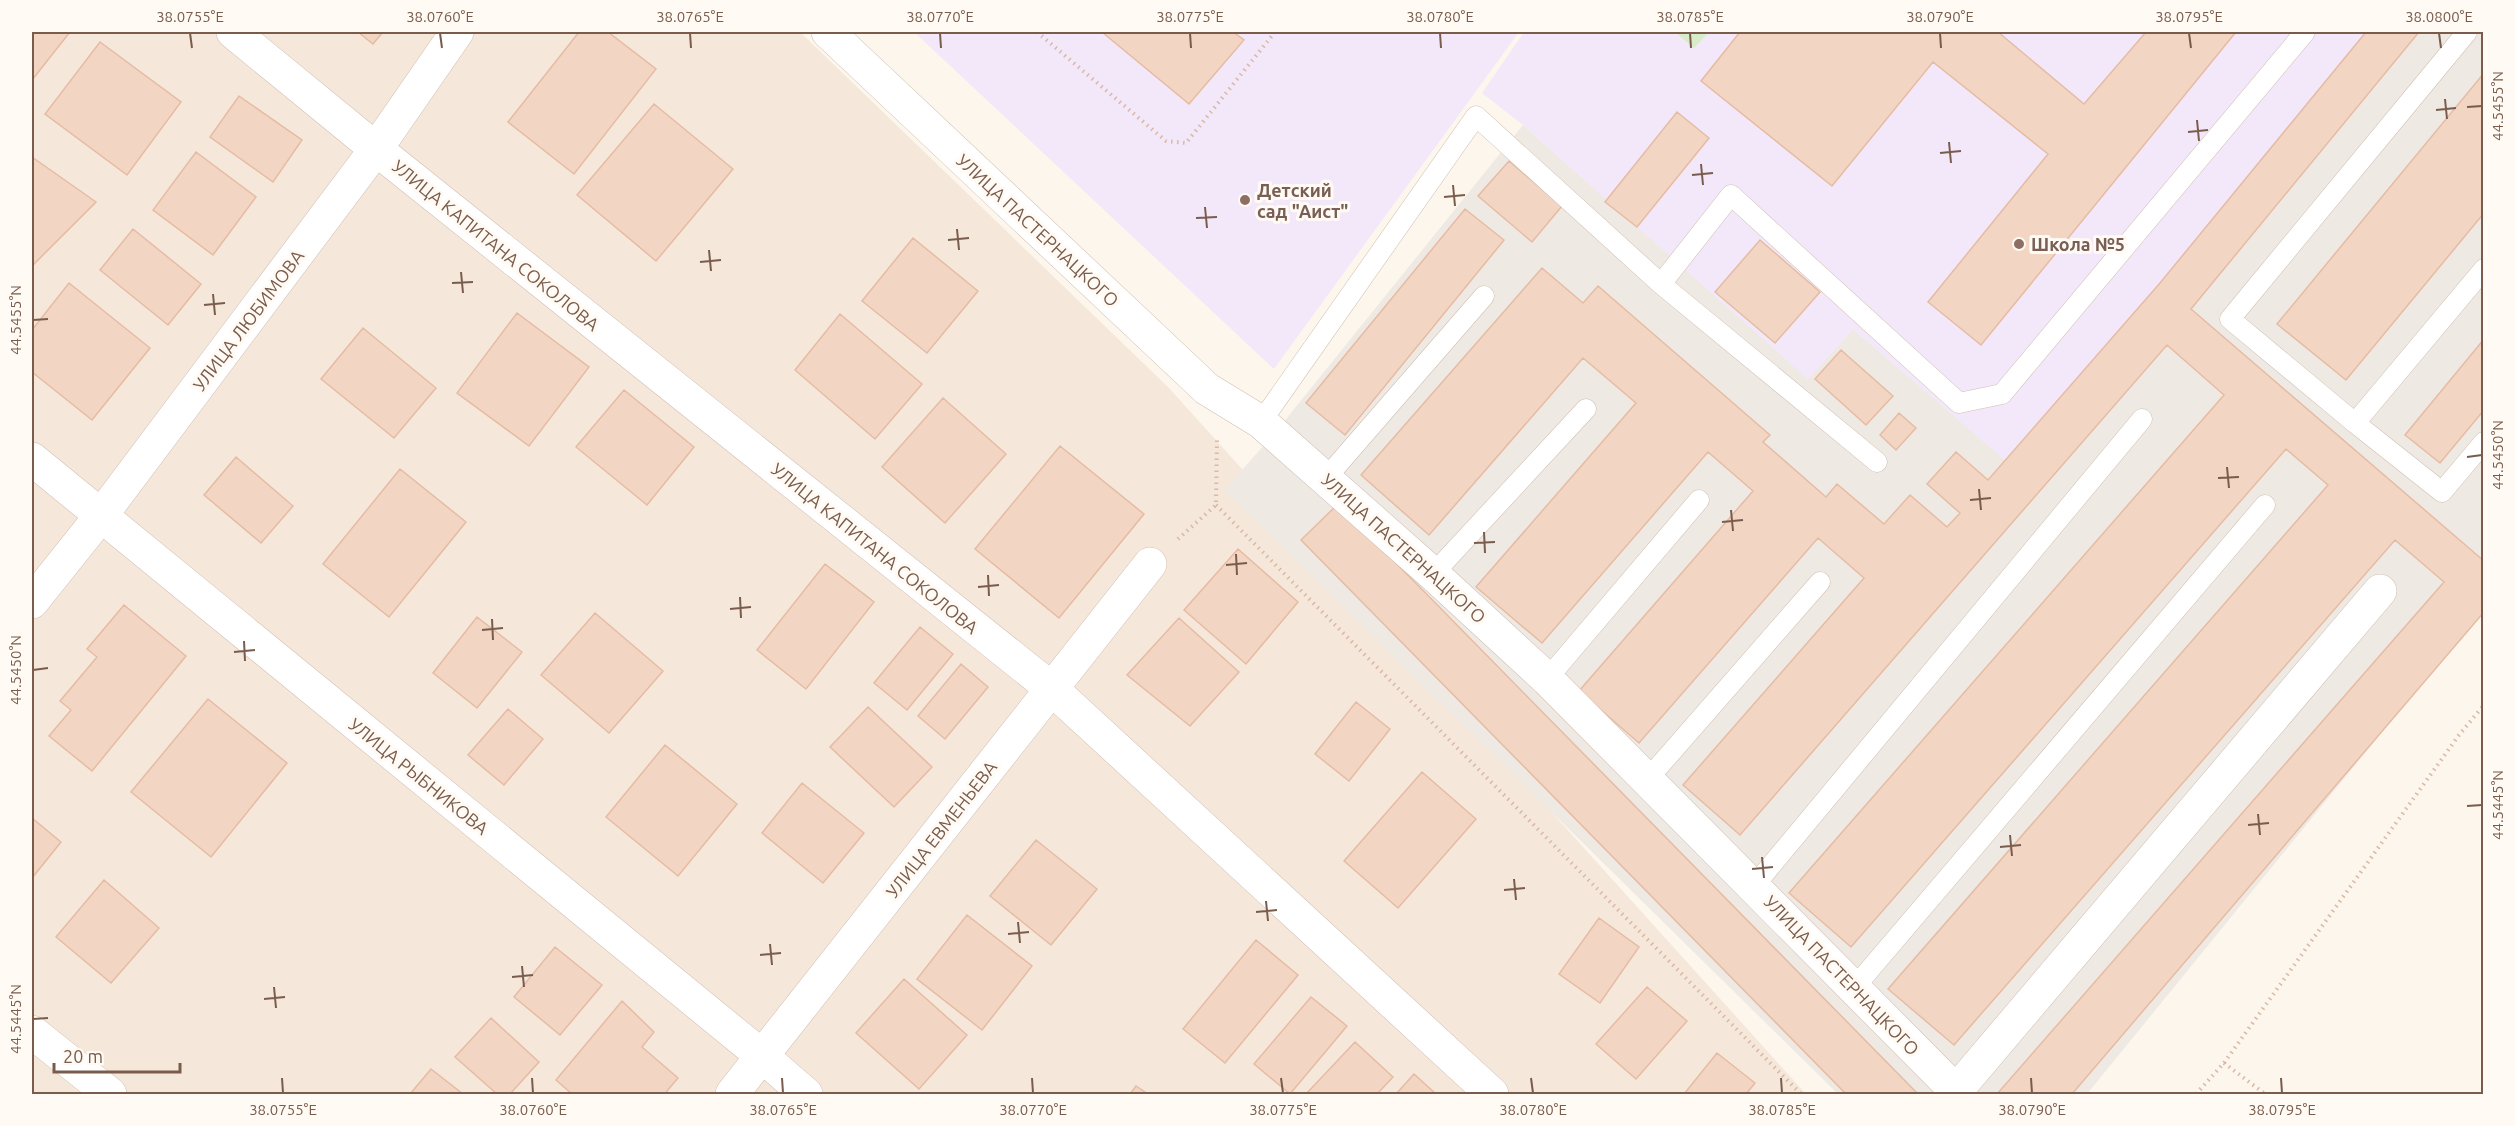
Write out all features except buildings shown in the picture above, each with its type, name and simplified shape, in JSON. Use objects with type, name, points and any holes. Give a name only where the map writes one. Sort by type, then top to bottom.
[{"type":"street","name":"УЛИЦА КАПИТАНА СОКОЛОВА","points":[[233,32],[1052,689],[1492,1095]]},
{"type":"street","name":"УЛИЦА ЛЮБИМОВА","points":[[32,602],[100,517],[376,149],[457,32]]},
{"type":"street","name":"УЛИЦА ПАСТЕРНАЦКОГО","points":[[828,32],[1207,389],[1261,422],[1433,574],[1547,679],[1754,886],[1955,1093]]},
{"type":"street","name":"УЛИЦА РЫБНИКОВА","points":[[32,459],[100,517],[762,1056],[806,1095]]},
{"type":"street","name":"УЛИЦА ЕВМЕНЬЕВА","points":[[732,1095],[1150,564]]},
{"type":"street","points":[[1955,1093],[2380,591]]},
{"type":"street","points":[[32,1032],[110,1095]]},
{"type":"lane","points":[[1661,284],[1731,195],[1959,403],[2002,394],[2305,32]]},
{"type":"lane","points":[[2467,32],[2230,319],[2442,492],[2484,442]]},
{"type":"lane","points":[[1261,422],[1476,116],[1661,284],[1877,462]]},
{"type":"lane","points":[[2355,423],[2484,269]]},
{"type":"lane","points":[[1326,478],[1484,296]]},
{"type":"lane","points":[[1433,574],[1586,409]]},
{"type":"lane","points":[[1754,886],[2142,419]]},
{"type":"lane","points":[[1547,679],[1699,500]]},
{"type":"lane","points":[[1854,988],[2265,505]]},
{"type":"lane","points":[[1647,780],[1820,582]]},
{"type":"path","points":[[1037,32],[1166,141],[1186,143],[1275,32]]},
{"type":"path","points":[[1150,564],[1216,505],[1219,448],[1207,389]]},
{"type":"path","points":[[1216,505],[1801,1095]]},
{"type":"path","points":[[2196,1095],[2224,1064],[2459,735],[2484,705]]},
{"type":"path","points":[[2224,1064],[2265,1095]]},
{"type":"shaded area","points":[[32,32],[800,32],[1169,388],[1806,1094],[32,1094]]},
{"type":"shaded area","name":"Детский сад \"Аист\"","points":[[914,32],[1519,32],[1274,369]]},
{"type":"shaded area","points":[[1524,32],[2398,32],[2022,475],[1853,329],[1808,379],[1523,125],[1482,93]]},
{"type":"shaded area","points":[[2398,32],[2483,32],[2483,608],[2087,1094],[1838,1094],[1224,490],[1274,434],[1523,125],[1808,378],[1853,329],[2022,474]]},
{"type":"green space","points":[[1675,32],[1709,32],[1694,48]]},
{"type":"place","name":"Детский сад \"Аист\"","points":[[1245,200]]},
{"type":"place","name":"Школа №5","points":[[2019,244]]}]
